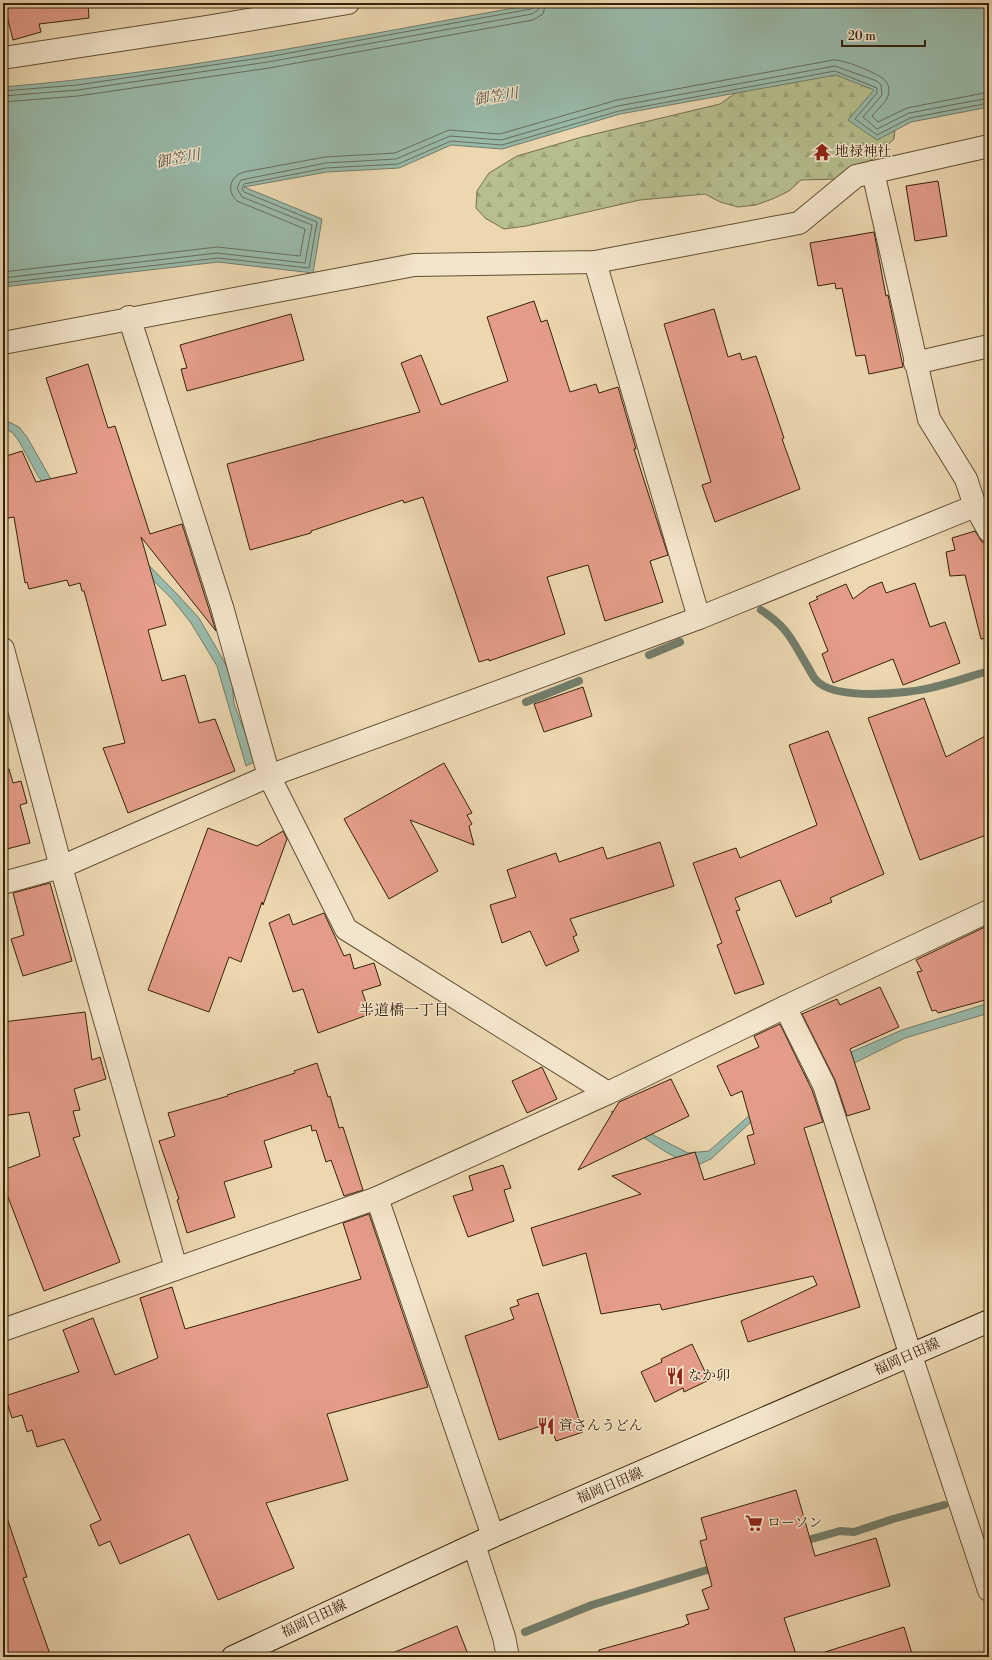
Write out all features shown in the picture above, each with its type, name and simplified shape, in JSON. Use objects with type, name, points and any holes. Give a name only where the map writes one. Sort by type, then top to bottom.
[{"type":"street","points":[[4,56],[264,10],[348,3]]},
{"type":"street","points":[[3,342],[414,265],[595,262],[799,223],[856,176],[989,146]]},
{"type":"street","points":[[873,172],[915,363],[929,419],[966,479],[975,506],[989,531]]},
{"type":"street","points":[[595,262],[699,618]]},
{"type":"street","points":[[129,318],[222,607],[269,776],[346,929],[608,1094]]},
{"type":"street","points":[[915,363],[989,346]]},
{"type":"street","points":[[3,883],[61,867],[269,776],[699,618],[975,506]]},
{"type":"street","points":[[3,649],[61,867],[176,1268]]},
{"type":"street","points":[[3,1330],[377,1198],[608,1094],[785,1007],[989,911]]},
{"type":"street","points":[[785,1007],[824,1085],[911,1356],[989,1590]]},
{"type":"street","points":[[377,1198],[484,1541],[508,1657]]},
{"type":"street","name":"福岡日田線","points":[[233,1657],[484,1541],[911,1356],[989,1320]]},
{"type":"green space","points":[[856,71],[897,108],[894,139],[873,159],[835,179],[801,180],[789,191],[756,205],[738,207],[720,202],[705,194],[640,200],[526,226],[504,229],[485,218],[476,208],[477,191],[489,173],[517,156],[582,137],[720,104],[765,72]]},
{"type":"water","name":"御笠川","points":[[541,3],[989,3],[989,107],[911,122],[877,140],[848,120],[874,90],[836,75],[620,114],[502,149],[451,145],[399,168],[327,172],[244,187],[322,219],[313,273],[218,262],[3,287],[3,87],[138,72],[206,62],[340,40]]},
{"type":"water","points":[[3,419],[19,427],[27,437],[61,497],[123,539],[199,618],[225,663],[232,682],[234,704],[256,761],[246,766],[217,666],[191,623],[172,599],[117,545],[57,502],[38,476],[13,433],[3,427]]},
{"type":"water","points":[[989,1003],[989,1013],[905,1038],[834,1073],[795,1085],[781,1094],[711,1159],[700,1164],[690,1163],[669,1154],[635,1132],[616,1122],[611,1111],[627,1117],[655,1136],[688,1153],[709,1151],[777,1091],[790,1081],[812,1069],[902,1030]]},
{"type":"building","points":[[4,3],[88,3],[89,18],[39,24],[41,32],[13,40]]},
{"type":"building","points":[[938,181],[947,236],[915,241],[906,186]]},
{"type":"building","points":[[874,232],[886,296],[888,295],[903,367],[869,374],[865,355],[856,356],[842,288],[836,289],[835,283],[818,286],[810,243]]},
{"type":"building","points":[[534,301],[541,322],[547,320],[570,392],[596,384],[599,393],[618,387],[636,449],[634,449],[668,555],[650,561],[663,602],[605,621],[588,565],[547,577],[565,634],[489,661],[489,659],[479,662],[423,497],[404,503],[403,500],[311,531],[311,533],[250,550],[227,464],[420,412],[401,363],[421,355],[441,405],[508,381],[487,317]]},
{"type":"building","points":[[714,309],[728,357],[740,353],[742,360],[756,356],[784,438],[782,439],[800,489],[715,522],[702,485],[711,482],[664,324]]},
{"type":"building","points":[[291,314],[304,360],[187,391],[181,369],[187,368],[180,345]]},
{"type":"building","points":[[88,364],[108,428],[115,426],[150,534],[182,524],[216,631],[141,537],[166,625],[148,630],[162,681],[185,675],[199,723],[215,719],[235,771],[128,813],[103,748],[125,743],[84,591],[82,591],[80,583],[69,586],[67,580],[29,589],[27,582],[25,583],[14,517],[3,519],[3,457],[22,451],[36,482],[77,473],[46,378]]},
{"type":"building","points":[[975,531],[982,542],[989,543],[989,638],[981,639],[965,575],[950,576],[946,552],[955,550],[952,538]]},
{"type":"building","points":[[882,582],[886,593],[915,583],[930,627],[945,622],[960,663],[903,685],[893,659],[833,683],[822,654],[828,651],[809,603],[818,599],[816,597],[846,584],[853,599],[869,587]]},
{"type":"building","points":[[583,687],[592,716],[544,732],[534,704]]},
{"type":"building","points":[[924,698],[946,757],[989,734],[989,834],[920,860],[868,718]]},
{"type":"building","points":[[828,731],[884,874],[830,898],[832,902],[796,917],[780,880],[735,898],[740,910],[736,911],[764,984],[735,994],[717,945],[722,943],[693,863],[736,848],[740,858],[817,825],[789,745]]},
{"type":"building","points":[[444,763],[472,813],[467,815],[472,824],[469,826],[474,845],[410,820],[438,871],[389,899],[344,819]]},
{"type":"building","points":[[9,769],[13,783],[21,781],[27,803],[20,805],[30,843],[3,850],[3,770]]},
{"type":"building","points":[[208,828],[257,846],[283,831],[287,839],[263,905],[262,902],[241,962],[229,957],[209,1012],[148,990]]},
{"type":"building","points":[[660,842],[674,886],[570,919],[577,935],[573,937],[579,951],[546,966],[530,931],[502,943],[490,905],[516,897],[507,870],[556,853],[559,862],[603,847],[607,859]]},
{"type":"building","points":[[50,883],[72,961],[23,976],[11,939],[24,935],[13,893]]},
{"type":"building","points":[[324,913],[344,956],[350,954],[354,969],[374,963],[381,985],[362,991],[370,1014],[318,1033],[303,989],[293,992],[269,923],[289,914],[293,925]]},
{"type":"building","points":[[989,925],[989,999],[938,1013],[936,1010],[932,1011],[917,972],[922,971],[916,960]]},
{"type":"building","points":[[880,987],[899,1027],[850,1049],[870,1109],[847,1116],[835,1080],[802,1014],[837,999],[840,1005]]},
{"type":"building","points":[[85,1012],[92,1060],[100,1057],[106,1079],[74,1089],[80,1110],[73,1111],[80,1136],[73,1138],[120,1262],[44,1291],[3,1184],[3,1170],[40,1156],[29,1112],[3,1116],[3,1022]]},
{"type":"building","points":[[780,1024],[812,1090],[823,1122],[804,1128],[860,1307],[748,1342],[741,1321],[817,1285],[813,1276],[662,1310],[660,1304],[601,1314],[586,1253],[543,1266],[531,1228],[641,1194],[612,1176],[695,1152],[704,1180],[755,1164],[747,1136],[754,1134],[742,1091],[731,1096],[717,1066],[759,1047],[754,1036]]},
{"type":"building","points":[[317,1063],[328,1097],[330,1096],[339,1128],[343,1127],[363,1190],[344,1196],[331,1160],[326,1162],[316,1130],[312,1131],[311,1125],[264,1141],[272,1167],[224,1182],[235,1217],[187,1233],[177,1200],[179,1199],[159,1141],[175,1136],[168,1113],[228,1096],[227,1095],[295,1073],[294,1071]]},
{"type":"building","points":[[542,1067],[557,1099],[527,1113],[512,1081]]},
{"type":"building","points":[[671,1079],[689,1116],[578,1170],[619,1102]]},
{"type":"building","points":[[503,1165],[511,1188],[504,1190],[514,1221],[468,1237],[453,1196],[473,1190],[469,1176]]},
{"type":"building","points":[[369,1214],[428,1387],[327,1414],[348,1480],[266,1503],[294,1568],[218,1600],[189,1534],[120,1564],[110,1541],[99,1546],[90,1525],[101,1520],[64,1439],[37,1447],[32,1430],[27,1432],[22,1415],[12,1418],[5,1396],[79,1372],[63,1330],[93,1318],[115,1375],[158,1358],[140,1298],[172,1287],[185,1329],[361,1279],[343,1223]]},
{"type":"building","points":[[538,1293],[583,1432],[556,1441],[550,1423],[499,1440],[465,1336],[514,1319],[510,1308],[519,1305],[517,1300]]},
{"type":"building","name":"なか卯","points":[[692,1344],[709,1380],[684,1392],[683,1388],[655,1402],[641,1372],[662,1362],[661,1359]]},
{"type":"building","points":[[796,1490],[815,1556],[876,1538],[890,1586],[784,1618],[797,1657],[600,1657],[599,1650],[685,1626],[689,1624],[686,1615],[709,1609],[702,1590],[712,1586],[700,1541],[707,1539],[701,1518]]},
{"type":"building","points":[[3,1518],[7,1518],[27,1577],[23,1578],[51,1657],[3,1657]]},
{"type":"building","points":[[457,1626],[469,1657],[383,1657]]},
{"type":"building","points":[[904,1627],[913,1657],[826,1657],[825,1652]]},
{"type":"waterway","points":[[761,610],[787,633],[816,680],[825,687],[839,691],[872,694],[908,692],[922,690],[989,671]]},
{"type":"waterway","points":[[649,655],[680,642]]},
{"type":"waterway","points":[[526,702],[579,681]]},
{"type":"waterway","points":[[801,1542],[840,1531],[854,1532],[893,1519],[944,1505]]},
{"type":"waterway","points":[[525,1632],[592,1605],[717,1567]]},
{"type":"place","name":"地禄神社","points":[[822,152]]},
{"type":"place","name":"なか卯","points":[[675,1376]]},
{"type":"place","name":"資さんうどん","points":[[546,1426]]},
{"type":"place","name":"ローソン","points":[[754,1523]]},
{"type":"district","name":"半道橋一丁目","points":[[404,1010]]}]
